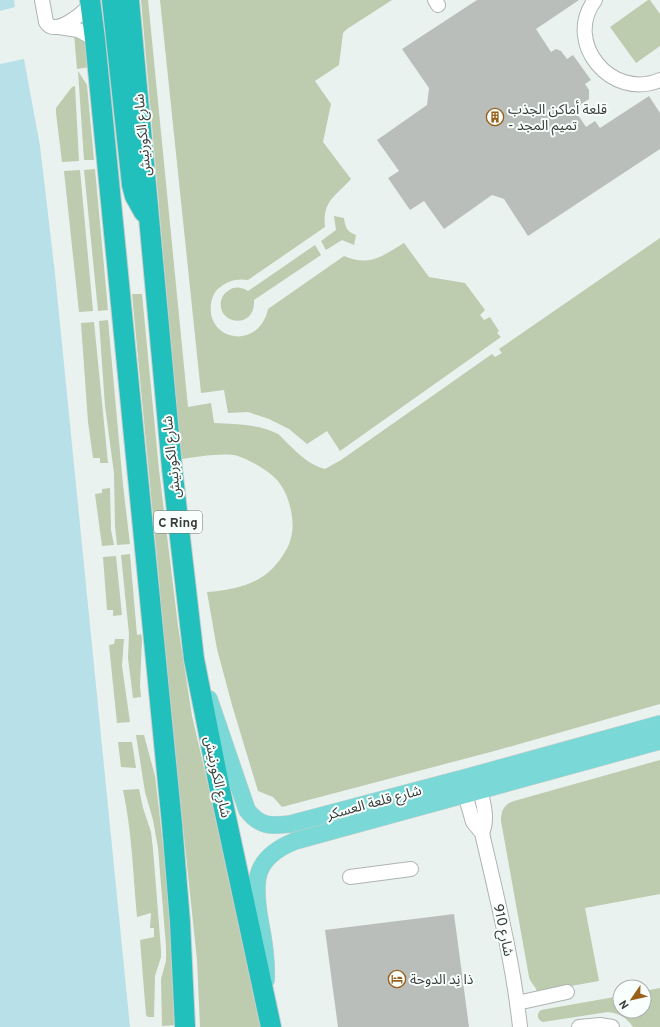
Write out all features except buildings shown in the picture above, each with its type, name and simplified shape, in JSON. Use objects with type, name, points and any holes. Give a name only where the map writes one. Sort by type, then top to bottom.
[{"type":"highway","points":[[112,0],[132,185],[135,196],[150,223]]},
{"type":"highway","name":"شارع الكورنيش","points":[[129,0],[172,468],[194,659],[272,1027]]},
{"type":"highway","name":"C Ring","points":[[91,2],[172,824],[180,922],[185,1027]]},
{"type":"main road","name":"شارع قلعة العسكر","points":[[194,659],[223,739],[243,802],[247,810],[258,822],[274,826],[471,788],[660,741]]},
{"type":"main road","name":"شارع قلعة العسكر","points":[[265,996],[267,968],[266,954],[256,898],[257,881],[260,871],[270,855],[295,841],[471,788],[660,724]]},
{"type":"street","points":[[42,0],[47,25],[51,27],[58,26],[77,18],[91,2]]},
{"type":"street","points":[[595,0],[591,6],[585,24],[586,42],[593,60],[605,72],[619,81],[636,85],[653,83],[660,80]]},
{"type":"street","points":[[58,26],[78,30],[95,39]]},
{"type":"street","name":"شارع 910","points":[[471,788],[473,822],[482,834],[507,943],[520,1027]]},
{"type":"street","points":[[350,877],[410,869]]},
{"type":"street","points":[[517,1003],[567,992]]},
{"type":"street","points":[[579,1027],[600,1025],[612,1027]]},
{"type":"green space","points":[[141,0],[148,0],[188,407],[211,403],[214,423],[247,425],[271,431],[279,435],[304,459],[325,469],[341,460],[492,354],[495,357],[502,353],[499,349],[660,238],[660,704],[498,750],[282,807],[273,797],[258,791],[217,649],[207,592],[230,589],[245,585],[269,572],[280,560],[286,550],[292,534],[292,517],[288,499],[280,484],[267,471],[253,463],[238,456],[226,454],[181,459]]},
{"type":"green space","points":[[160,0],[392,0],[343,33],[339,65],[315,81],[331,104],[323,142],[351,179],[335,195],[328,205],[325,218],[325,227],[248,280],[240,279],[232,281],[219,288],[215,293],[211,304],[212,317],[217,326],[224,333],[234,336],[245,336],[255,331],[263,322],[268,309],[344,256],[353,259],[369,260],[382,256],[404,243],[429,277],[465,283],[485,310],[480,315],[484,320],[490,317],[499,331],[497,333],[501,337],[340,451],[327,431],[307,444],[289,429],[269,419],[248,412],[228,413],[224,390],[201,393]]},
{"type":"green space","points":[[650,0],[660,14],[660,46],[636,63],[610,27]]},
{"type":"green space","points":[[74,34],[78,34],[87,43],[90,67],[77,69]]},
{"type":"green space","points":[[78,71],[87,85],[94,160],[84,160]]},
{"type":"green space","points":[[75,86],[79,161],[62,162],[56,108],[72,87]]},
{"type":"green space","points":[[95,169],[108,310],[98,311],[84,170]]},
{"type":"green space","points":[[80,170],[93,311],[79,312],[64,171]]},
{"type":"green space","points":[[334,216],[344,218],[347,229],[356,235],[354,245],[342,240],[326,250],[321,241],[336,230]]},
{"type":"green space","points":[[315,245],[321,255],[254,300],[253,310],[249,316],[243,320],[237,321],[230,319],[225,315],[221,309],[223,295],[233,288],[248,291]]},
{"type":"green space","points":[[132,294],[142,294],[159,470],[178,626],[192,716],[238,914],[262,1027],[200,1027],[197,960],[163,637]]},
{"type":"green space","points":[[108,320],[130,544],[117,545],[115,526],[114,473],[105,406],[99,321]]},
{"type":"green space","points":[[94,322],[108,463],[100,463],[100,458],[93,458],[88,422],[81,323]]},
{"type":"green space","points":[[110,488],[111,530],[114,545],[102,546],[95,494],[102,493],[102,489]]},
{"type":"green space","points":[[130,554],[137,635],[141,634],[142,639],[141,697],[133,698],[128,658],[129,634],[121,555]]},
{"type":"green space","points":[[116,556],[122,615],[113,616],[113,610],[107,610],[103,557]]},
{"type":"green space","points":[[115,639],[124,639],[122,666],[130,722],[117,723],[109,645],[114,644]]},
{"type":"green space","points":[[136,735],[144,735],[155,776],[166,870],[177,1025],[162,1026],[161,979],[166,961],[166,946],[158,848],[153,820],[145,792]]},
{"type":"green space","points":[[118,742],[132,742],[136,768],[121,767]]},
{"type":"green space","points":[[660,760],[660,894],[585,908],[599,981],[537,992],[529,977],[501,821],[505,806],[514,801]]},
{"type":"green space","points":[[139,789],[143,808],[151,832],[161,950],[161,957],[155,976],[154,1017],[148,1017],[146,1015],[140,940],[154,937],[154,928],[150,928],[151,913],[137,917],[130,837],[123,790]]},
{"type":"green space","points":[[660,988],[660,1027],[633,1027],[626,1019],[652,1019],[652,990]]},
{"type":"green space","points":[[612,997],[612,1013],[608,1012],[543,1022],[539,1020],[538,1017],[538,1013],[541,1010]]},
{"type":"water","points":[[0,0],[14,0],[15,7],[0,11]]},
{"type":"water","points":[[24,59],[40,146],[55,274],[130,1027],[0,1027],[0,64]]},
{"type":"place","name":"قلعة أماكن الجذب - تميم المجد","points":[[495,117]]},
{"type":"place","name":"ذا نِد الدوحة","points":[[397,979]]}]
